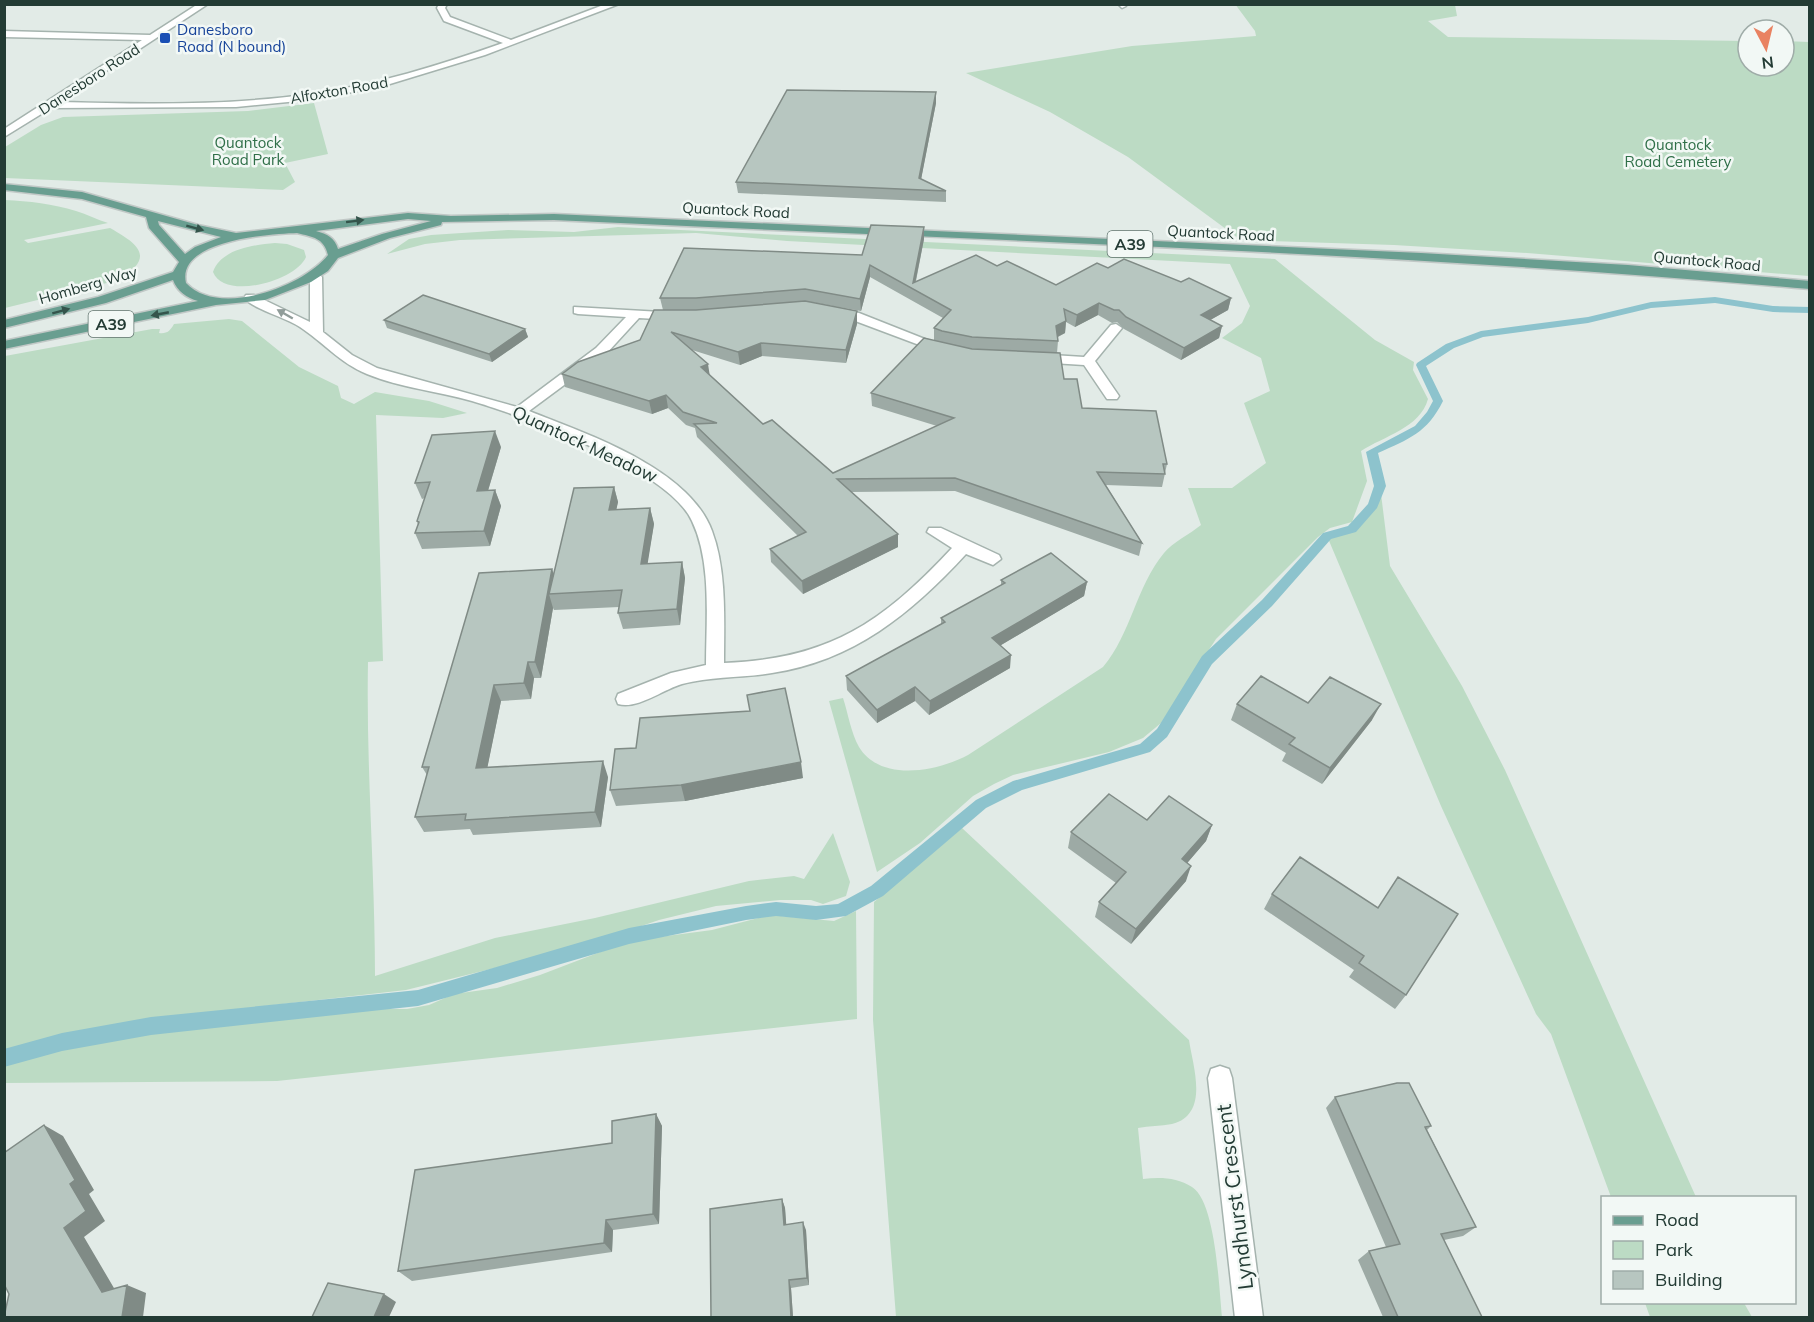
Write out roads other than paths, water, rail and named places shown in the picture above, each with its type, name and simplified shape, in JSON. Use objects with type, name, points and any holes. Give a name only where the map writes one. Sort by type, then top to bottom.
[{"type":"main road","name":"A39","points":[[4,187],[59,191],[90,197],[213,233],[240,236]]},
{"type":"main road","points":[[150,216],[153,226],[185,261],[179,274]]},
{"type":"main road","name":"Quantock Road","points":[[297,230],[382,218],[554,217],[1421,257],[1628,269],[1809,285]]},
{"type":"main road","name":"Quantock Road","points":[[334,255],[386,236],[451,219]]},
{"type":"main road","name":"A39","points":[[4,345],[179,311],[217,300],[250,298],[289,290],[316,276],[334,255],[331,243],[322,236],[297,230],[268,231],[240,236],[202,249],[185,261]]},
{"type":"main road","name":"A39","points":[[179,274],[182,288],[189,293],[217,300]]},
{"type":"main road","name":"Homberg Way","points":[[4,324],[102,300],[179,274]]},
{"type":"street","name":"Danesboro Road","points":[[4,134],[204,4]]},
{"type":"street","points":[[443,4],[441,8],[447,19],[511,43]]},
{"type":"street","name":"Alfoxton Road","points":[[51,105],[166,107],[270,102],[346,92],[511,43],[615,4]]},
{"type":"street","points":[[4,34],[152,38]]},
{"type":"street","points":[[316,276],[317,333]]},
{"type":"street","name":"Quantock Meadow","points":[[250,298],[278,309],[317,333],[338,353],[384,376],[475,398],[519,412],[652,472],[671,485],[692,506],[702,522],[707,542],[715,623],[715,670]]},
{"type":"street","points":[[817,309],[854,316],[937,348],[960,352]]},
{"type":"street","points":[[578,310],[634,315],[687,316]]},
{"type":"street","points":[[519,412],[600,351],[634,315]]},
{"type":"street","points":[[1088,361],[1116,328]]},
{"type":"street","points":[[1021,357],[1088,361]]},
{"type":"street","points":[[1088,361],[1112,396]]},
{"type":"street","points":[[935,532],[993,559]]},
{"type":"street","points":[[625,699],[677,678],[715,670],[772,666],[800,661],[852,643],[905,607],[963,547]]},
{"type":"street","name":"Lyndhurst Crescent","points":[[1220,1077],[1249,1317]]},
{"type":"waterway","points":[[4,1058],[62,1042],[151,1026],[418,998],[629,936],[746,913],[776,909],[816,913],[840,911],[877,891],[981,804],[1018,785],[1145,748],[1162,733],[1207,660],[1267,603],[1327,536],[1352,529],[1373,505],[1380,486],[1372,452],[1411,434],[1426,421],[1438,401],[1421,365],[1450,346],[1481,334],[1588,320],[1651,305],[1715,300],[1773,309],[1810,310]]},
{"type":"place","name":"Danesboro Road (N bound)","points":[[165,38]]},
{"type":"park label","name":"Quantock Road Park","points":[[248,150]]},
{"type":"park label","name":"Quantock Road Cemetery","points":[[1678,152]]}]
